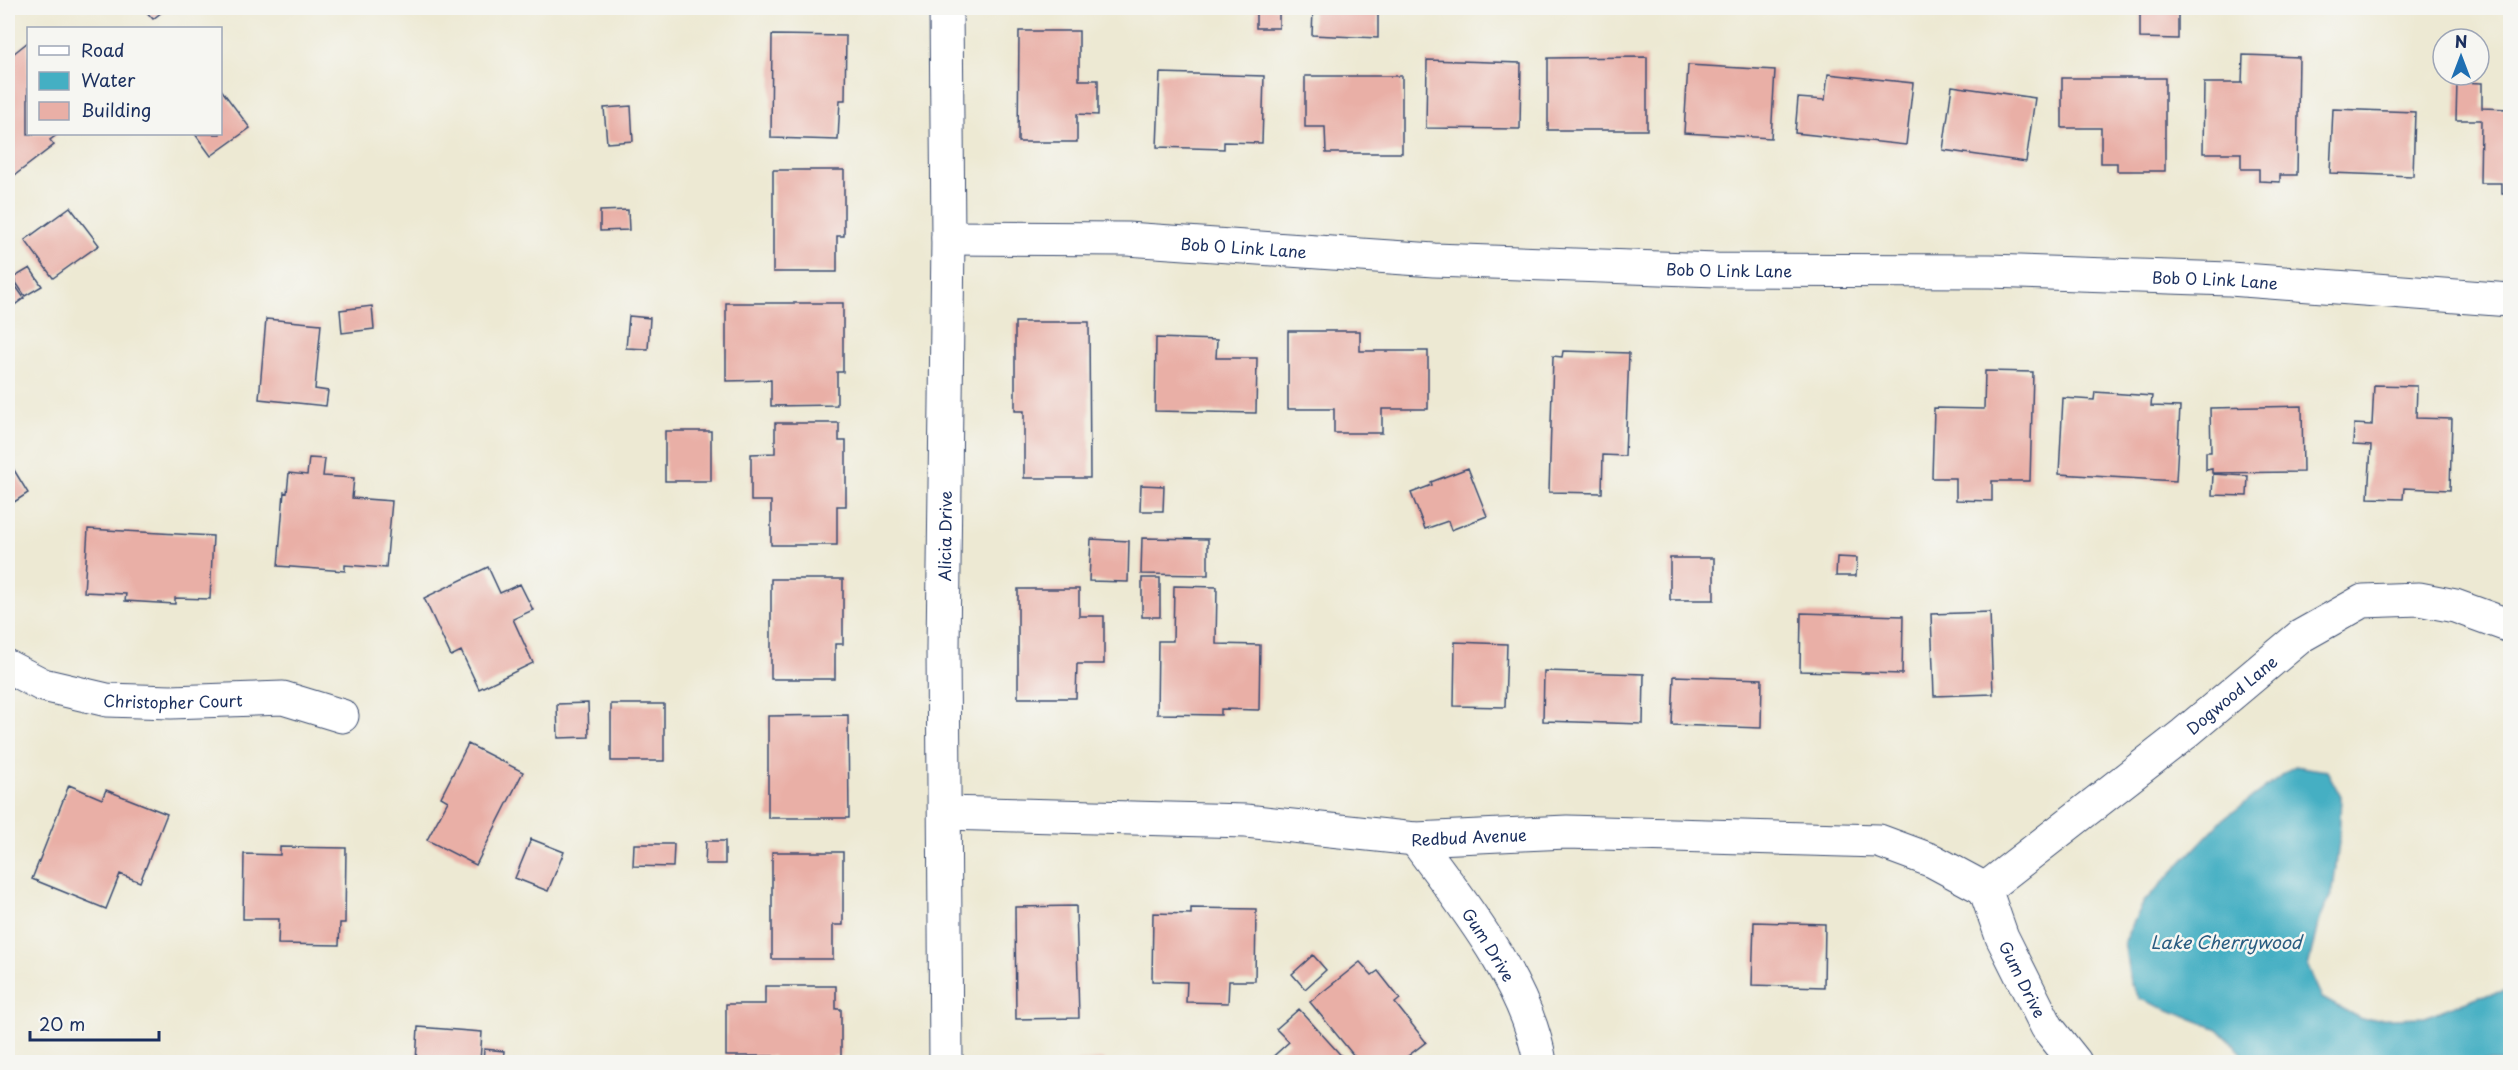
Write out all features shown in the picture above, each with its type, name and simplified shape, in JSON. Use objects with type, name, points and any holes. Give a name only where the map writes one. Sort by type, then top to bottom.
[{"type":"street","name":"Alicia Drive","points":[[946,8],[948,238],[943,649],[946,1062]]},
{"type":"street","name":"Bob O Link Lane","points":[[948,238],[1126,239],[1434,261],[1717,270],[1990,271],[2230,279],[2511,300]]},
{"type":"street","name":"Dogwood Lane","points":[[1984,889],[2184,734],[2301,636],[2363,601],[2419,599],[2455,606],[2511,626]]},
{"type":"street","name":"Christopher Court","points":[[8,667],[44,685],[106,700],[171,702],[283,698],[342,716]]},
{"type":"street","name":"Redbud Avenue","points":[[945,813],[1246,821],[1415,839],[1567,832],[1879,842],[1933,861],[1984,889]]},
{"type":"street","name":"Gum Drive","points":[[1415,839],[1469,912],[1518,993],[1540,1062]]},
{"type":"street","name":"Gum Drive","points":[[1984,889],[2002,937],[2047,1027],[2075,1062]]},
{"type":"water","name":"Lake Cherrywood","points":[[2295,766],[2327,771],[2341,797],[2339,842],[2333,890],[2318,924],[2308,967],[2322,998],[2361,1019],[2424,1017],[2480,996],[2510,990],[2510,1062],[2248,1062],[2218,1029],[2140,999],[2130,982],[2124,941],[2144,902],[2221,821]]},
{"type":"building","points":[[143,8],[167,8],[153,19]]},
{"type":"building","points":[[1256,8],[1279,8],[1279,28],[1256,28]]},
{"type":"building","points":[[1322,8],[1378,8],[1378,38],[1312,35],[1313,10],[1322,10]]},
{"type":"building","points":[[2140,8],[2178,8],[2178,39],[2140,38]]},
{"type":"building","points":[[1019,31],[1079,31],[1079,80],[1098,80],[1098,115],[1077,114],[1077,142],[1018,142]]},
{"type":"building","points":[[772,35],[846,36],[845,100],[840,100],[838,140],[771,138]]},
{"type":"building","points":[[27,43],[27,135],[57,135],[50,140],[54,145],[15,175],[8,166],[8,58]]},
{"type":"building","points":[[2243,55],[2299,57],[2297,175],[2280,175],[2280,182],[2259,181],[2259,169],[2241,169],[2241,153],[2203,153],[2204,83],[2242,83]]},
{"type":"building","points":[[1647,57],[1647,130],[1548,130],[1548,58]]},
{"type":"building","points":[[1427,60],[1521,63],[1520,129],[1426,128]]},
{"type":"building","points":[[1688,65],[1775,70],[1771,138],[1684,133]]},
{"type":"building","points":[[1160,73],[1264,76],[1262,143],[1224,142],[1224,149],[1157,147]]},
{"type":"building","points":[[1828,74],[1913,83],[1906,145],[1795,133],[1798,98],[1825,100]]},
{"type":"building","points":[[1305,76],[1402,76],[1402,153],[1326,153],[1325,127],[1305,127]]},
{"type":"building","points":[[2062,78],[2165,78],[2165,171],[2117,171],[2117,163],[2101,163],[2101,128],[2062,128]]},
{"type":"building","points":[[1952,86],[2035,98],[2026,162],[1943,150]]},
{"type":"building","points":[[2457,87],[2482,87],[2482,108],[2510,109],[2510,193],[2502,193],[2502,183],[2480,183],[2481,120],[2456,120]]},
{"type":"building","points":[[222,91],[250,128],[211,156],[196,135],[222,135]]},
{"type":"building","points":[[631,106],[633,141],[607,143],[604,108]]},
{"type":"building","points":[[2333,109],[2415,112],[2413,176],[2330,173]]},
{"type":"building","points":[[773,170],[844,170],[844,236],[837,236],[837,272],[773,272]]},
{"type":"building","points":[[70,207],[99,245],[53,278],[25,240]]},
{"type":"building","points":[[628,210],[629,230],[600,231],[600,211]]},
{"type":"building","points":[[30,268],[42,286],[25,296],[13,278]]},
{"type":"building","points":[[8,275],[24,298],[9,309],[8,307]]},
{"type":"building","points":[[726,303],[843,303],[843,372],[837,372],[837,405],[771,406],[771,380],[726,381]]},
{"type":"building","points":[[372,306],[374,329],[342,333],[340,310]]},
{"type":"building","points":[[629,316],[650,318],[648,349],[626,348]]},
{"type":"building","points":[[266,319],[321,324],[315,389],[328,391],[326,406],[259,399]]},
{"type":"building","points":[[1015,322],[1089,322],[1090,478],[1024,478],[1024,411],[1015,411]]},
{"type":"building","points":[[1288,331],[1360,331],[1360,351],[1428,351],[1428,409],[1382,409],[1382,433],[1334,433],[1334,409],[1288,409]]},
{"type":"building","points":[[1156,338],[1217,340],[1216,358],[1257,358],[1256,413],[1155,411]]},
{"type":"building","points":[[1563,351],[1629,353],[1625,456],[1603,455],[1602,493],[1549,492],[1553,356],[1562,357]]},
{"type":"building","points":[[1985,371],[2033,372],[2030,481],[1992,481],[1992,501],[1956,500],[1956,478],[1932,478],[1934,408],[1984,409]]},
{"type":"building","points":[[2374,385],[2417,386],[2416,418],[2452,419],[2450,490],[2404,488],[2403,499],[2368,498],[2371,446],[2353,445],[2354,424],[2372,425]]},
{"type":"building","points":[[2095,392],[2152,396],[2151,406],[2180,407],[2176,481],[2059,474],[2063,398],[2094,400]]},
{"type":"building","points":[[2302,406],[2303,472],[2212,473],[2212,469],[2206,470],[2206,452],[2211,452],[2210,408]]},
{"type":"building","points":[[775,423],[839,423],[839,441],[846,441],[846,506],[837,506],[837,545],[771,545],[771,501],[751,501],[751,454],[775,453]]},
{"type":"building","points":[[665,431],[711,431],[711,481],[665,481]]},
{"type":"building","points":[[309,458],[325,459],[323,476],[354,478],[352,498],[392,501],[386,568],[345,565],[345,571],[278,566],[284,492],[287,493],[289,473],[307,475]]},
{"type":"building","points":[[8,460],[28,493],[8,506]]},
{"type":"building","points":[[1468,468],[1487,516],[1451,530],[1448,521],[1425,529],[1411,493],[1432,485],[1431,482]]},
{"type":"building","points":[[2213,474],[2248,476],[2247,496],[2212,495]]},
{"type":"building","points":[[1141,485],[1164,486],[1163,511],[1140,511]]},
{"type":"building","points":[[88,529],[213,536],[210,599],[175,598],[175,604],[125,601],[126,594],[84,592]]},
{"type":"building","points":[[1142,538],[1208,539],[1208,575],[1141,574]]},
{"type":"building","points":[[1091,539],[1129,541],[1128,582],[1089,581]]},
{"type":"building","points":[[1837,557],[1857,558],[1856,576],[1836,576]]},
{"type":"building","points":[[1670,558],[1714,558],[1714,600],[1670,600]]},
{"type":"building","points":[[488,567],[500,593],[520,584],[533,610],[513,619],[533,663],[479,689],[461,651],[451,656],[424,598]]},
{"type":"building","points":[[1142,578],[1160,578],[1160,617],[1142,617]]},
{"type":"building","points":[[771,579],[843,579],[843,644],[835,644],[835,679],[771,679]]},
{"type":"building","points":[[1174,586],[1217,587],[1216,644],[1260,645],[1259,710],[1221,709],[1221,715],[1157,714],[1158,641],[1173,641]]},
{"type":"building","points":[[1018,589],[1079,589],[1079,616],[1104,616],[1104,664],[1077,664],[1076,698],[1018,698]]},
{"type":"building","points":[[1990,612],[1993,694],[1934,696],[1931,614]]},
{"type":"building","points":[[1801,613],[1903,616],[1902,674],[1800,671]]},
{"type":"building","points":[[1455,642],[1507,644],[1505,707],[1454,706]]},
{"type":"building","points":[[1544,671],[1644,674],[1643,724],[1543,721]]},
{"type":"building","points":[[1674,676],[1762,679],[1761,728],[1672,725]]},
{"type":"building","points":[[588,703],[589,737],[558,738],[557,704]]},
{"type":"building","points":[[611,704],[664,704],[664,761],[611,761]]},
{"type":"building","points":[[848,715],[849,818],[768,818],[768,716]]},
{"type":"building","points":[[468,744],[523,772],[476,865],[427,840],[448,801],[441,797]]},
{"type":"building","points":[[69,785],[102,799],[106,790],[167,814],[140,882],[120,874],[106,909],[32,879]]},
{"type":"building","points":[[531,839],[564,852],[548,891],[515,878]]},
{"type":"building","points":[[706,841],[725,841],[725,864],[705,864]]},
{"type":"building","points":[[634,844],[674,844],[673,867],[633,866]]},
{"type":"building","points":[[280,847],[346,848],[345,923],[340,923],[339,945],[278,944],[279,919],[243,919],[244,854],[280,855]]},
{"type":"building","points":[[772,852],[843,852],[843,925],[833,925],[833,959],[772,959]]},
{"type":"building","points":[[1076,906],[1079,1018],[1016,1019],[1015,907]]},
{"type":"building","points":[[1191,908],[1256,909],[1255,981],[1229,981],[1228,1003],[1186,1002],[1187,982],[1152,981],[1153,913],[1191,914]]},
{"type":"building","points":[[1754,922],[1825,924],[1824,987],[1752,985]]},
{"type":"building","points":[[1313,955],[1326,970],[1305,989],[1292,974]]},
{"type":"building","points":[[1360,962],[1372,975],[1378,971],[1400,999],[1395,1003],[1426,1042],[1400,1062],[1359,1062],[1310,1002]]},
{"type":"building","points":[[765,986],[836,986],[836,1009],[841,1009],[841,1056],[833,1056],[833,1062],[773,1062],[773,1056],[726,1056],[726,1004],[765,1004]]},
{"type":"building","points":[[1299,1009],[1347,1062],[1267,1062],[1289,1042],[1276,1029]]},
{"type":"building","points":[[418,1027],[482,1032],[480,1062],[416,1062]]},
{"type":"building","points":[[484,1049],[504,1051],[503,1062],[483,1062]]},
{"type":"building","points":[[1105,1059],[1105,1062],[1076,1062],[1076,1061]]}]
